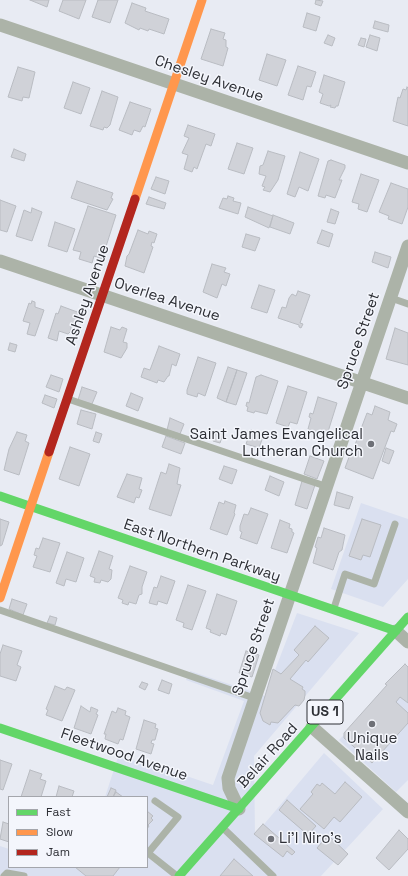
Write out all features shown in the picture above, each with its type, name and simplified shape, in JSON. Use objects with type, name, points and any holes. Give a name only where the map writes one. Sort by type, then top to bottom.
[{"type":"main road","name":"Ashley Avenue","points":[[0,598],[175,84],[202,0]]},
{"type":"main road","name":"East Northern Parkway","points":[[0,496],[396,631]]},
{"type":"main road","name":"Belair Road","points":[[178,876],[312,727],[408,617]]},
{"type":"main road","name":"Fleetwood Avenue","points":[[0,728],[239,809]]},
{"type":"street","name":"Chesley Avenue","points":[[0,25],[408,163]]},
{"type":"street","name":"Spruce Street","points":[[239,809],[229,788],[228,778],[326,486],[363,383],[408,246]]},
{"type":"street","name":"Overlea Avenue","points":[[0,261],[408,398]]},
{"type":"street","points":[[396,631],[408,642]]},
{"type":"street","points":[[312,727],[408,812]]},
{"type":"lane","points":[[391,298],[408,304]]},
{"type":"lane","points":[[68,400],[326,486]]},
{"type":"lane","points":[[333,610],[345,574],[374,584],[395,524]]},
{"type":"lane","points":[[0,610],[254,698]]},
{"type":"lane","points":[[155,801],[178,817],[148,853],[178,876]]},
{"type":"lane","points":[[222,828],[273,876]]},
{"type":"lane","points":[[4,876],[7,873],[24,876]]},
{"type":"shaded area","points":[[361,503],[408,519],[408,579],[383,607],[331,589]]},
{"type":"shaded area","points":[[297,613],[359,633],[254,756],[255,835],[324,753],[383,809],[321,876],[0,876],[0,846],[8,849],[8,868],[148,868],[148,796],[105,796],[118,757],[157,766],[213,785],[244,701],[186,680],[190,671],[265,696]]},
{"type":"shaded area","points":[[408,667],[408,780],[396,792],[339,740]]},
{"type":"building","points":[[30,0],[49,0],[47,7]]},
{"type":"building","points":[[63,0],[86,0],[79,19],[59,11]]},
{"type":"building","points":[[98,0],[118,0],[110,23],[92,17]]},
{"type":"building","points":[[316,0],[323,1],[321,6],[315,4]]},
{"type":"building","points":[[132,3],[146,8],[145,11],[169,19],[164,34],[149,29],[148,31],[140,28],[139,30],[125,23]]},
{"type":"building","points":[[307,13],[320,17],[316,31],[303,27]]},
{"type":"building","points":[[375,21],[389,25],[388,32],[373,28]]},
{"type":"building","points":[[211,29],[225,33],[223,39],[226,40],[226,47],[228,48],[223,66],[201,59]]},
{"type":"building","points":[[328,35],[335,38],[332,46],[324,43]]},
{"type":"building","points":[[370,35],[380,38],[377,51],[366,47]]},
{"type":"building","points":[[361,38],[366,39],[364,47],[358,45]]},
{"type":"building","points":[[267,54],[286,60],[277,86],[259,80]]},
{"type":"building","points":[[298,66],[316,72],[311,87],[307,86],[303,100],[288,95]]},
{"type":"building","points":[[18,67],[35,72],[29,98],[23,97],[22,101],[8,97]]},
{"type":"building","points":[[324,75],[345,82],[338,106],[335,108],[330,107],[331,105],[329,106],[320,103],[323,94],[319,92]]},
{"type":"building","points":[[73,82],[90,88],[81,114],[64,108]]},
{"type":"building","points":[[407,87],[408,126],[393,121],[398,97],[400,98],[403,89],[406,90]]},
{"type":"building","points":[[102,91],[118,97],[110,125],[107,128],[104,127],[103,130],[90,126]]},
{"type":"building","points":[[130,102],[151,109],[145,127],[143,126],[140,132],[134,130],[132,135],[119,130]]},
{"type":"building","points":[[188,125],[215,134],[211,146],[206,144],[197,169],[194,167],[192,172],[184,169],[188,155],[182,153],[189,138],[184,136]]},
{"type":"building","points":[[237,143],[253,148],[244,174],[228,169]]},
{"type":"building","points":[[14,149],[26,154],[24,161],[11,157]]},
{"type":"building","points":[[268,151],[285,156],[278,180],[270,192],[263,190],[265,187],[262,186],[266,176],[259,174],[260,166],[263,165]]},
{"type":"building","points":[[300,152],[319,159],[308,191],[299,187],[295,197],[287,194]]},
{"type":"building","points":[[331,160],[345,165],[345,168],[339,180],[342,180],[335,198],[326,195],[325,198],[318,196],[328,161]]},
{"type":"building","points":[[361,174],[379,180],[367,212],[358,209],[359,204],[352,202]]},
{"type":"building","points":[[156,177],[169,181],[165,194],[151,189]]},
{"type":"building","points":[[77,181],[113,193],[111,198],[113,199],[107,210],[71,198]]},
{"type":"building","points":[[391,183],[408,189],[408,207],[402,224],[388,219],[389,216],[379,212]]},
{"type":"building","points":[[228,196],[234,198],[233,201],[241,203],[238,214],[219,208],[223,198],[227,199]]},
{"type":"building","points":[[149,197],[166,203],[164,209],[146,204]]},
{"type":"building","points":[[0,200],[16,206],[7,232],[0,230]]},
{"type":"building","points":[[88,206],[116,215],[102,259],[94,256],[92,263],[79,259],[81,252],[73,250]]},
{"type":"building","points":[[248,207],[273,216],[269,228],[245,217]]},
{"type":"building","points":[[32,208],[42,212],[32,241],[16,236],[24,210],[31,213]]},
{"type":"building","points":[[331,209],[339,212],[335,224],[327,222]]},
{"type":"building","points":[[273,215],[294,223],[290,234],[270,227]]},
{"type":"building","points":[[55,222],[75,229],[67,252],[48,246]]},
{"type":"building","points":[[138,230],[148,234],[149,231],[157,234],[154,243],[152,242],[151,246],[153,247],[144,273],[125,266],[127,256]]},
{"type":"building","points":[[322,230],[333,234],[329,247],[317,243]]},
{"type":"building","points":[[246,234],[260,238],[255,251],[242,247]]},
{"type":"building","points":[[375,252],[391,257],[388,268],[372,262]]},
{"type":"building","points":[[212,264],[226,268],[224,272],[230,274],[226,286],[222,284],[217,298],[203,292]]},
{"type":"building","points":[[259,285],[275,290],[267,313],[251,308]]},
{"type":"building","points":[[298,291],[310,295],[300,323],[303,324],[301,328],[299,325],[278,318],[282,307],[286,308],[289,298],[292,294],[296,296]]},
{"type":"building","points":[[32,301],[35,302],[35,307],[44,310],[35,336],[27,334],[30,323],[23,321],[29,303],[31,304]]},
{"type":"building","points":[[61,306],[80,313],[75,326],[71,325],[71,331],[68,334],[59,331],[57,341],[48,338],[56,313],[58,314]]},
{"type":"building","points":[[111,327],[120,330],[122,327],[127,329],[123,342],[127,343],[127,348],[121,358],[104,352]]},
{"type":"building","points":[[395,328],[408,333],[408,365],[386,359]]},
{"type":"building","points":[[10,343],[17,345],[15,352],[8,350]]},
{"type":"building","points":[[159,346],[180,354],[176,366],[172,364],[169,376],[164,382],[158,380],[157,383],[141,377],[144,368],[150,370]]},
{"type":"building","points":[[198,357],[216,363],[205,396],[198,393],[197,397],[187,394],[187,390]]},
{"type":"building","points":[[228,367],[237,370],[226,402],[217,398]]},
{"type":"building","points":[[237,370],[247,373],[236,405],[226,402]]},
{"type":"building","points":[[51,375],[63,379],[59,392],[46,387]]},
{"type":"building","points":[[261,375],[278,381],[267,414],[247,411],[248,407],[246,406],[247,402],[249,403],[256,377]]},
{"type":"building","points":[[288,386],[307,392],[297,424],[290,422],[288,427],[276,423]]},
{"type":"building","points":[[82,387],[97,392],[92,404],[78,400]]},
{"type":"building","points":[[131,393],[143,398],[138,411],[126,406]]},
{"type":"building","points":[[45,395],[57,399],[54,408],[42,403]]},
{"type":"building","points":[[318,397],[337,403],[327,435],[308,429],[311,418],[309,417],[310,413],[313,414]]},
{"type":"building","name":"Saint James Evangelical Lutheran Church","points":[[375,406],[390,412],[388,420],[397,424],[394,432],[391,431],[373,479],[345,468],[367,413],[372,415]]},
{"type":"building","points":[[81,410],[96,414],[92,429],[77,424]]},
{"type":"building","points":[[170,418],[184,424],[180,434],[167,430]]},
{"type":"building","points":[[251,430],[264,434],[259,448],[246,444]]},
{"type":"building","points":[[17,432],[27,435],[25,441],[29,443],[19,475],[4,470],[9,449]]},
{"type":"building","points":[[96,432],[102,434],[99,443],[93,441]]},
{"type":"building","points":[[216,432],[223,434],[220,443],[213,441]]},
{"type":"building","points":[[166,436],[185,443],[181,454],[162,447]]},
{"type":"building","points":[[70,447],[90,454],[79,486],[59,479]]},
{"type":"building","points":[[386,448],[394,451],[389,464],[382,461]]},
{"type":"building","points":[[310,456],[324,461],[317,479],[304,474]]},
{"type":"building","points":[[169,464],[180,468],[177,484],[181,485],[171,516],[149,509],[161,472],[166,474]]},
{"type":"building","points":[[224,466],[237,470],[232,484],[219,479]]},
{"type":"building","points":[[127,474],[142,478],[139,489],[142,490],[139,498],[136,497],[134,503],[117,497]]},
{"type":"building","points":[[270,476],[284,482],[279,496],[265,490]]},
{"type":"building","points":[[302,481],[315,485],[307,509],[295,505]]},
{"type":"building","points":[[337,492],[353,497],[349,509],[334,505]]},
{"type":"building","points":[[225,501],[236,505],[235,514],[227,535],[210,529],[219,502],[224,504]]},
{"type":"building","points":[[251,508],[268,514],[257,544],[240,538],[242,532],[240,531],[240,526],[244,514],[248,515]]},
{"type":"building","points":[[0,519],[9,522],[2,545],[0,546]]},
{"type":"building","points":[[362,519],[381,525],[370,557],[363,555],[361,560],[349,556]]},
{"type":"building","points":[[280,520],[290,524],[289,528],[292,529],[292,532],[294,533],[287,553],[271,548]]},
{"type":"building","points":[[324,528],[345,535],[342,550],[339,552],[333,570],[313,563],[318,537],[321,538]]},
{"type":"building","points":[[43,538],[60,543],[50,572],[33,567],[37,556],[34,555],[36,548],[39,549]]},
{"type":"building","points":[[99,551],[113,556],[109,569],[112,570],[111,579],[108,582],[101,580],[100,583],[94,582],[95,578],[90,576]]},
{"type":"building","points":[[67,552],[84,558],[76,582],[66,579],[64,586],[56,583]]},
{"type":"building","points":[[130,566],[147,572],[142,587],[142,594],[139,595],[136,604],[129,602],[128,605],[122,603],[123,600],[118,598]]},
{"type":"building","points":[[161,576],[175,581],[167,604],[158,601],[157,605],[149,603],[154,587],[157,588]]},
{"type":"building","points":[[188,585],[206,591],[192,630],[183,627],[184,623],[176,620]]},
{"type":"building","points":[[217,594],[237,601],[226,635],[221,633],[220,636],[210,632],[211,630],[206,628]]},
{"type":"building","points":[[12,599],[27,604],[23,615],[9,609]]},
{"type":"building","points":[[50,616],[57,618],[55,625],[47,623]]},
{"type":"building","points":[[315,626],[329,638],[308,662],[306,660],[290,679],[303,687],[302,689],[305,691],[304,700],[299,706],[295,705],[278,723],[271,722],[270,725],[263,721],[260,713],[273,669],[281,674],[299,655],[294,650]]},
{"type":"building","points":[[3,645],[22,651],[17,665],[21,667],[16,681],[0,676],[0,654]]},
{"type":"building","points":[[246,651],[259,655],[252,677],[239,673]]},
{"type":"building","points":[[405,664],[408,667],[408,703],[400,697],[396,702],[408,713],[408,723],[372,763],[344,738],[344,733],[387,685],[385,684]]},
{"type":"building","points":[[162,680],[172,684],[169,694],[158,690]]},
{"type":"building","points":[[142,682],[148,684],[145,690],[139,687]]},
{"type":"building","points":[[55,686],[65,690],[67,687],[75,690],[62,721],[46,715],[48,710],[46,709]]},
{"type":"building","points":[[81,706],[90,712],[91,707],[98,710],[96,714],[98,715],[91,734],[74,728]]},
{"type":"building","points":[[118,708],[126,711],[125,715],[130,717],[123,740],[120,739],[118,744],[105,739],[106,734],[104,734],[112,711],[116,713]]},
{"type":"building","points":[[144,720],[156,724],[155,728],[158,729],[155,740],[152,740],[151,743],[154,744],[151,754],[136,749]]},
{"type":"building","points":[[0,760],[12,764],[3,790],[0,789]]},
{"type":"building","points":[[30,770],[42,774],[40,779],[46,781],[41,796],[21,796]]},
{"type":"building","points":[[345,782],[362,797],[340,822],[334,817],[324,829],[300,809],[313,794],[311,792],[317,784],[320,786],[322,783],[335,794]]},
{"type":"building","points":[[59,786],[74,791],[72,796],[56,796]]},
{"type":"building","points":[[111,788],[116,790],[113,796],[107,796]]},
{"type":"building","points":[[116,792],[122,796],[114,796]]},
{"type":"building","points":[[287,800],[316,826],[308,835],[279,810]]},
{"type":"building","points":[[148,812],[153,816],[151,818],[153,820],[148,825]]},
{"type":"building","points":[[3,822],[8,824],[8,842],[0,839]]},
{"type":"building","name":"Li’l Niro’s","points":[[263,824],[295,852],[292,855],[287,851],[283,857],[254,834]]},
{"type":"building","points":[[399,830],[408,839],[408,849],[389,870],[376,858]]},
{"type":"building","points":[[328,835],[348,854],[338,865],[317,848]]},
{"type":"building","points":[[234,859],[253,876],[220,876]]},
{"type":"building","points":[[76,868],[119,868],[113,876],[86,876]]},
{"type":"traffic: fast","points":[[0,496],[396,631]]},
{"type":"traffic: fast","points":[[179,876],[408,617]]},
{"type":"traffic: fast","points":[[0,728],[239,809]]},
{"type":"traffic: slow","points":[[135,199],[202,0]]},
{"type":"traffic: slow","points":[[0,598],[49,452]]},
{"type":"traffic: jam","points":[[49,452],[135,199]]},
{"type":"place","name":"Saint James Evangelical Lutheran Church","points":[[371,444]]},
{"type":"place","name":"Unique Nails","points":[[372,724]]},
{"type":"place","name":"Li’l Niro’s","points":[[271,839]]}]
